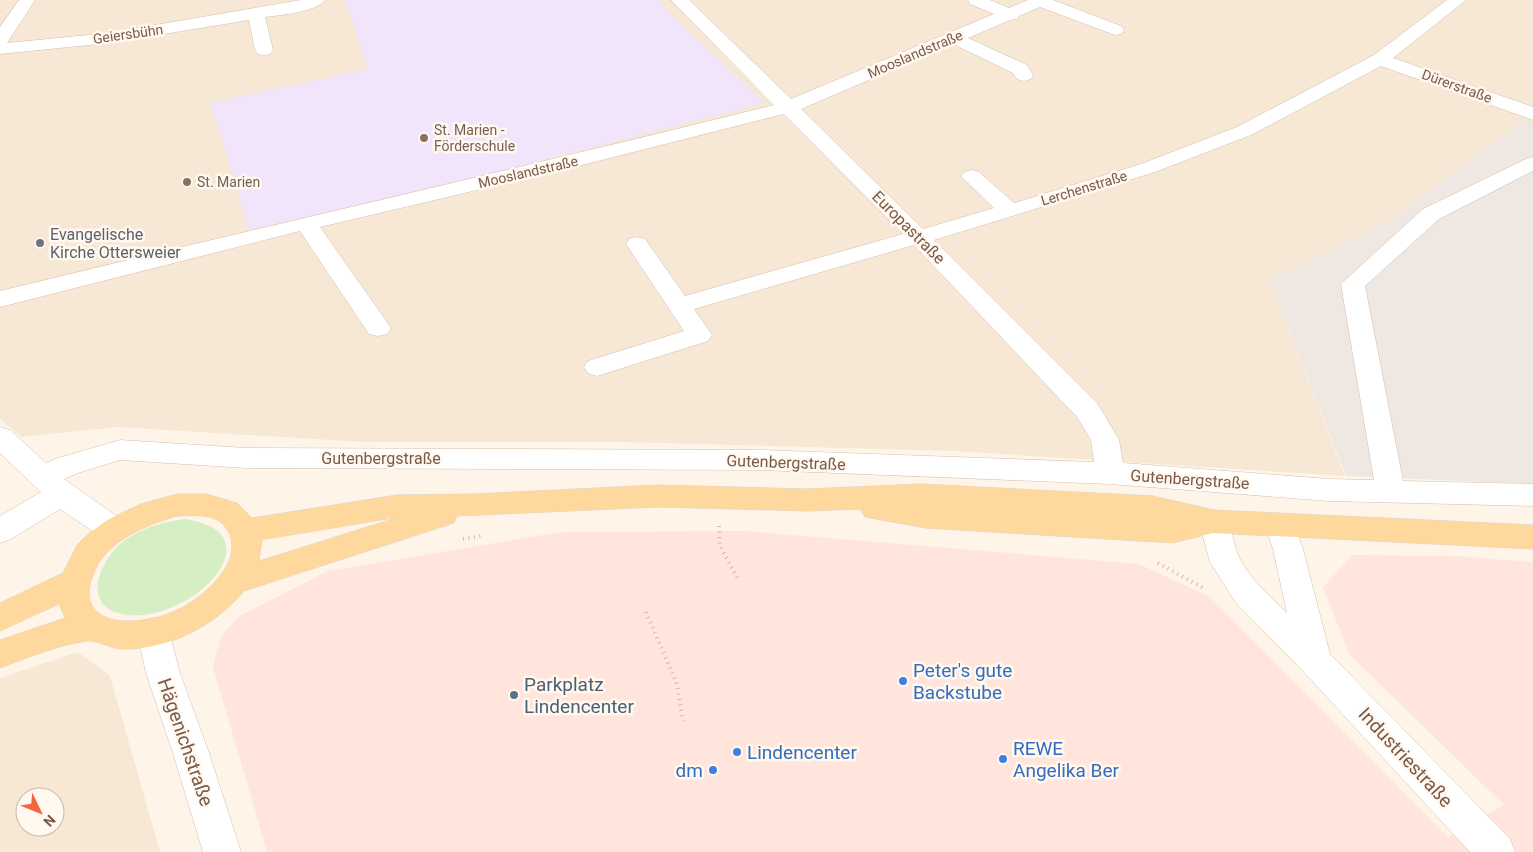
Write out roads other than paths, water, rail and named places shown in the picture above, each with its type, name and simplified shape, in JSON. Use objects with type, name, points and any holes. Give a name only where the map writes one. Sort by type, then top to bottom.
[{"type":"main road","points":[[245,531],[397,506],[473,505],[658,496],[807,500],[926,517],[1081,527],[1172,531],[1214,522],[1533,537]]},
{"type":"main road","points":[[177,505],[207,505],[231,514],[245,531],[247,554],[235,581],[220,598],[200,613],[178,625],[153,632],[130,635],[108,633],[91,626],[78,615],[72,599],[73,582],[88,554],[114,530],[145,513],[177,505]]},
{"type":"main road","points":[[235,581],[473,505]]},
{"type":"main road","points":[[0,618],[73,582]]},
{"type":"main road","points":[[0,654],[61,633],[91,626]]},
{"type":"street","points":[[0,40],[27,0]]},
{"type":"street","name":"Geiersbühn","points":[[0,49],[109,38],[298,7],[317,0]]},
{"type":"street","name":"Europastraße","points":[[679,0],[920,238],[1087,410],[1105,440],[1110,473]]},
{"type":"street","points":[[976,0],[1011,15]]},
{"type":"street","points":[[1041,0],[1115,30]]},
{"type":"street","name":"Mooslandstraße","points":[[0,299],[570,162],[789,107],[1011,15],[1041,0]]},
{"type":"street","name":"Lerchenstraße","points":[[680,306],[1010,211],[1148,168],[1244,131],[1380,59],[1458,0]]},
{"type":"street","points":[[256,14],[264,50]]},
{"type":"street","points":[[954,38],[1020,69],[1024,75]]},
{"type":"street","name":"Dürerstraße","points":[[1380,59],[1533,114]]},
{"type":"street","points":[[1390,490],[1353,284],[1431,214],[1533,163]]},
{"type":"street","points":[[972,176],[1010,211]]},
{"type":"street","points":[[306,224],[378,328]]},
{"type":"street","points":[[597,367],[699,335],[637,244]]},
{"type":"street","points":[[0,437],[52,486],[114,530]]},
{"type":"street","name":"Gutenbergstraße","points":[[0,532],[52,486],[68,465],[120,450],[246,458],[760,460],[1110,473],[1329,490],[1533,495]]},
{"type":"street","name":"Industriestraße","points":[[1214,522],[1226,562],[1247,594],[1316,661],[1496,852]]},
{"type":"street","name":"Industriestraße","points":[[1280,525],[1288,549],[1316,661]]},
{"type":"street","name":"Hägenichstraße","points":[[153,632],[163,673],[191,753],[222,852]]},
{"type":"place","name":"St. Marien - Förderschule","points":[[424,138]]},
{"type":"place","name":"St. Marien","points":[[187,182]]},
{"type":"place","name":"Evangelische Kirche Ottersweier","points":[[40,243]]},
{"type":"place","name":"Peter's gute Backstube","points":[[903,681]]},
{"type":"place","name":"Parkplatz Lindencenter","points":[[514,695]]},
{"type":"place","name":"Lindencenter","points":[[737,752]]},
{"type":"place","name":"REWE Angelika Ber","points":[[1003,759]]},
{"type":"place","name":"dm","points":[[713,770]]}]
